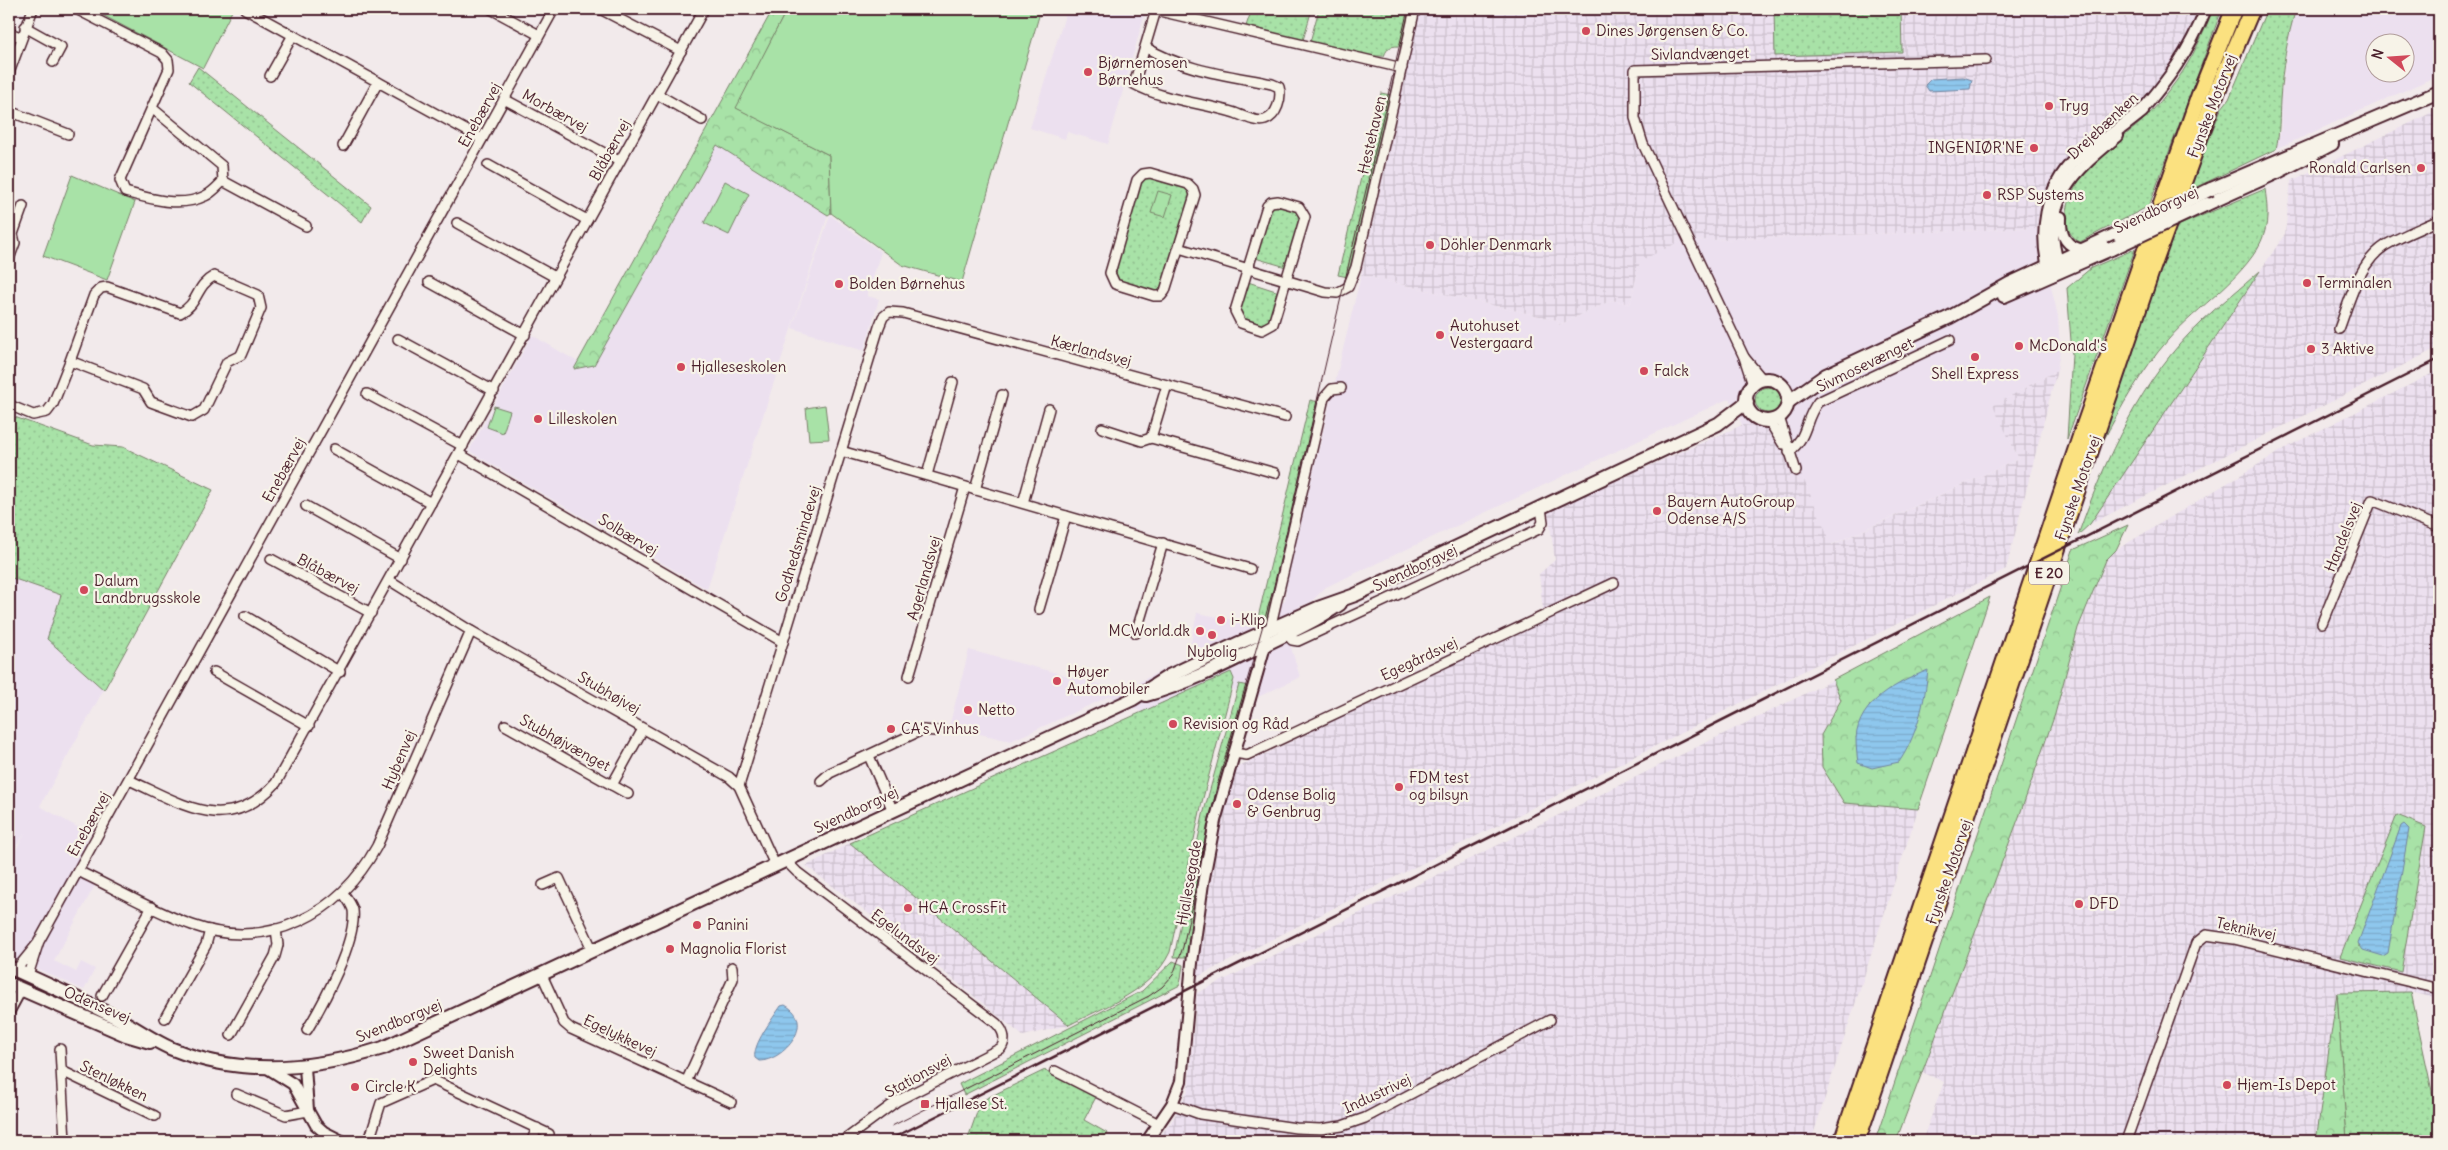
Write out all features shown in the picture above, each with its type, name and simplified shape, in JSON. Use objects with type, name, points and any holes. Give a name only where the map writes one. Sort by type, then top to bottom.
[{"type":"highway","name":"Fynske Motorvej","points":[[1842,1141],[2080,435],[2199,96],[2234,9]]},
{"type":"highway","name":"Fynske Motorvej","points":[[1857,1141],[2152,269],[2213,102],[2252,9]]},
{"type":"main road","name":"Svendborgvej","points":[[2400,108],[2439,85]]},
{"type":"main road","name":"Svendborgvej","points":[[1788,402],[1826,375],[2053,269],[2084,250],[2211,189],[2439,92]]},
{"type":"main road","points":[[2053,269],[2045,250],[2046,218],[2050,203],[2063,174],[2082,153],[2142,111]]},
{"type":"main road","name":"Svendborgvej","points":[[2053,269],[2111,250],[2317,153],[2371,122]]},
{"type":"main road","name":"Svendborgvej","points":[[1782,385],[1826,375]]},
{"type":"main road","points":[[1770,380],[1782,385],[1788,402],[1785,412],[1774,419],[1762,421],[1752,415],[1748,410],[1748,392],[1758,382],[1770,380]]},
{"type":"main road","name":"Svendborgvej","points":[[1718,424],[1747,402]]},
{"type":"main road","name":"Svendborgvej","points":[[14,978],[88,1010],[116,1017],[174,1050],[222,1063],[269,1069],[305,1067],[359,1056],[383,1048],[542,975],[1133,699],[1170,676],[1270,629],[1318,608],[1355,595],[1718,424],[1752,415]]},
{"type":"main road","name":"Svendborgvej","points":[[1133,699],[1175,687],[1265,645],[1322,617],[1355,595]]},
{"type":"main road","name":"Odensevej","points":[[14,978],[126,1035],[174,1050]]},
{"type":"street","points":[[9,72],[33,9]]},
{"type":"street","points":[[76,9],[162,53],[168,60],[169,68],[120,180],[125,192],[158,201],[191,201],[206,196],[223,181]]},
{"type":"street","points":[[245,9],[482,139]]},
{"type":"street","points":[[491,9],[539,35]]},
{"type":"street","name":"Enebærvej","points":[[14,978],[38,943],[129,780],[554,9]]},
{"type":"street","points":[[600,9],[680,51]]},
{"type":"street","name":"Blåbærvej","points":[[129,780],[194,810],[217,813],[240,810],[266,795],[276,783],[340,672],[555,277],[704,9]]},
{"type":"street","points":[[1145,47],[1167,60],[1187,66],[1279,87],[1280,101],[1272,115],[1265,120],[1256,120],[1215,107],[1150,92],[1134,84],[1154,9],[1402,68]]},
{"type":"street","name":"Hestehaven","points":[[1179,248],[1286,282],[1322,291],[1337,293],[1348,287],[1356,267],[1415,9]]},
{"type":"street","name":"Drejebænken","points":[[2053,269],[2056,209],[2074,175],[2089,159],[2130,126],[2161,91],[2184,56],[2206,9]]},
{"type":"street","points":[[25,27],[61,47],[53,62]]},
{"type":"street","points":[[9,33],[21,37]]},
{"type":"street","points":[[270,76],[293,35]]},
{"type":"street","name":"Sivlandvænget","points":[[1758,382],[1744,357],[1643,144],[1635,118],[1635,70],[1986,60]]},
{"type":"street","points":[[343,146],[378,82]]},
{"type":"street","points":[[657,94],[702,120]]},
{"type":"street","name":"Morbærvej","points":[[504,99],[619,162]]},
{"type":"street","points":[[152,108],[222,166],[223,181]]},
{"type":"street","points":[[9,111],[68,134]]},
{"type":"street","points":[[488,165],[587,220]]},
{"type":"street","points":[[1150,173],[1188,184],[1193,189],[1195,195],[1179,248],[1165,291],[1161,296],[1154,296],[1115,284],[1111,279],[1110,273],[1137,180],[1143,174],[1150,173]]},
{"type":"street","points":[[2074,175],[2061,212],[2060,227],[2063,237],[2069,245],[2084,250]]},
{"type":"street","points":[[223,181],[306,226]]},
{"type":"street","points":[[1278,201],[1299,207],[1305,217],[1286,282],[1273,324],[1262,330],[1240,323],[1235,311],[1267,206],[1271,202],[1278,201]]},
{"type":"street","points":[[9,259],[15,243],[11,230],[23,206]]},
{"type":"street","points":[[2339,328],[2362,272],[2374,256],[2385,246],[2439,220]]},
{"type":"street","points":[[457,222],[555,277]]},
{"type":"street","points":[[9,405],[33,414],[47,412],[53,404],[94,295],[101,288],[107,287],[180,313],[191,308],[204,281],[214,276],[258,295],[261,308],[241,355],[227,362],[204,410],[192,417],[151,402],[143,389],[70,361]]},
{"type":"street","points":[[429,282],[525,335]]},
{"type":"street","name":"Kærlandsvej","points":[[889,312],[903,313],[1285,417]]},
{"type":"street","name":"Godhedsmindevej","points":[[739,786],[879,327],[883,317],[889,312]]},
{"type":"street","points":[[398,339],[494,391]]},
{"type":"street","name":"Sivmosevænget","points":[[1789,452],[1800,442],[1810,412],[1818,402],[1950,340]]},
{"type":"street","points":[[927,475],[953,382]]},
{"type":"street","points":[[1151,438],[1167,385]]},
{"type":"street","points":[[1270,629],[1324,398],[1332,389],[1341,388]]},
{"type":"street","points":[[367,394],[461,450]]},
{"type":"street","points":[[975,490],[1002,395]]},
{"type":"street","points":[[1023,504],[1050,409]]},
{"type":"street","points":[[1774,419],[1796,471]]},
{"type":"street","points":[[1102,428],[1142,440],[1151,438],[1275,472]]},
{"type":"street","points":[[334,449],[431,504]]},
{"type":"street","name":"Solbærvej","points":[[461,450],[783,642]]},
{"type":"street","points":[[841,451],[1250,569]]},
{"type":"street","name":"Agerlandsvej","points":[[909,676],[965,487]]},
{"type":"street","name":"Handelsvej","points":[[2322,623],[2372,500],[2439,527]]},
{"type":"street","points":[[306,506],[401,559]]},
{"type":"street","name":"Svendborgvej","points":[[1287,634],[1292,640],[1298,641],[1539,529],[1543,522],[1541,508]]},
{"type":"street","points":[[1038,609],[1066,516]]},
{"type":"street","points":[[1136,633],[1163,543]]},
{"type":"street","name":"Blåbærvej","points":[[271,560],[371,613]]},
{"type":"street","name":"Stubhøjvej","points":[[389,580],[471,631],[729,777],[739,786],[780,863]]},
{"type":"street","name":"Egegårdsvej","points":[[1234,753],[1247,755],[1614,583]]},
{"type":"street","points":[[245,616],[340,672]]},
{"type":"street","name":"Hjallesegade","points":[[1147,1141],[1172,1104],[1181,1081],[1192,963],[1203,883],[1216,821],[1270,629]]},
{"type":"street","name":"Hybenvej","points":[[78,871],[192,925],[210,930],[233,933],[276,929],[300,922],[325,907],[357,878],[377,846],[471,631]]},
{"type":"street","points":[[214,672],[309,726]]},
{"type":"street","name":"Stubhøjvænget","points":[[505,725],[628,794]]},
{"type":"street","name":"Stubhøjvænget","points":[[612,785],[643,729]]},
{"type":"street","points":[[821,782],[830,773],[922,730],[936,731]]},
{"type":"street","points":[[869,756],[893,811]]},
{"type":"street","name":"Egelundsvej","points":[[780,863],[797,872],[996,1023],[1004,1038]]},
{"type":"street","points":[[543,885],[559,878],[592,951]]},
{"type":"street","points":[[307,1030],[328,994],[337,973],[352,924],[351,904],[342,893]]},
{"type":"street","points":[[102,996],[152,907]]},
{"type":"street","points":[[231,1035],[275,956],[278,945],[276,929]]},
{"type":"street","points":[[165,1018],[206,945],[210,930]]},
{"type":"street","name":"Teknikvej","points":[[2126,1141],[2196,943],[2206,934],[2234,939],[2439,989]]},
{"type":"street","name":"Enebærvej","points":[[14,978],[38,943]]},
{"type":"street","points":[[686,1082],[733,979],[732,967]]},
{"type":"street","name":"Egelykkevej","points":[[542,975],[564,1023],[571,1029],[731,1102]]},
{"type":"street","points":[[9,1011],[14,978]]},
{"type":"street","name":"Industrivej","points":[[1172,1104],[1200,1114],[1296,1128],[1321,1129],[1342,1126],[1365,1118],[1550,1020]]},
{"type":"street","name":"Stationsvej","points":[[843,1141],[897,1101],[998,1049],[1003,1045],[1004,1038]]},
{"type":"street","name":"Stenløkken","points":[[60,1049],[65,1141]]},
{"type":"street","points":[[305,1067],[308,1111]]},
{"type":"street","points":[[269,1069],[293,1084],[316,1125],[324,1132],[342,1141]]},
{"type":"street","name":"Stenløkken","points":[[62,1071],[155,1116]]},
{"type":"street","points":[[1055,1071],[1159,1124]]},
{"type":"street","points":[[369,1141],[381,1103],[433,1080],[550,1134]]},
{"type":"street","points":[[236,1094],[286,1115],[308,1111]]},
{"type":"street","points":[[532,1140],[537,1128]]},
{"type":"shaded area","name":"Bjørnemosen Børnehus","points":[[1067,9],[1111,9],[1144,16],[1108,144],[1067,132],[1065,139],[1030,128]]},
{"type":"shaded area","points":[[1420,9],[2201,9],[2191,34],[2165,79],[2108,134],[2063,163],[2040,205],[2037,228],[1681,241],[1640,261],[1630,304],[1612,300],[1559,325],[1557,320],[1361,275]]},
{"type":"shaded area","points":[[2296,9],[2439,9],[2439,75],[2276,149],[2281,128],[2280,100],[2290,29]]},
{"type":"shaded area","points":[[2439,109],[2439,347],[2090,524],[2285,234],[2291,181]]},
{"type":"shaded area","name":"Hjalleseskolen","points":[[717,144],[828,215],[707,589],[469,451],[532,335],[578,362],[574,369],[594,364]]},
{"type":"shaded area","name":"Bolden Børnehus","points":[[830,215],[881,252],[867,296],[879,299],[864,351],[792,328]]},
{"type":"shaded area","points":[[2037,228],[2058,316],[2060,350],[2057,370],[1994,406],[2019,459],[1831,545],[1781,427],[1742,425],[1730,398],[1326,587],[1311,602],[1299,607],[1289,641],[1300,677],[1258,697],[1231,689],[1216,750],[1110,696],[1011,741],[949,727],[969,650],[1122,690],[1188,658],[1197,613],[1251,623],[1285,601],[1287,580],[1361,275],[1557,320],[1559,325],[1612,300],[1630,304],[1640,260],[1681,241]]},
{"type":"shaded area","points":[[2057,370],[2006,569],[1197,977],[1213,866],[1231,779],[1239,767],[1544,618],[1539,574],[1555,560],[1548,511],[1742,425],[1781,427],[1832,545],[2019,459],[1993,406]]},
{"type":"shaded area","points":[[2439,370],[2439,999],[2411,992],[2337,993],[2316,1141],[1922,1141],[1944,1082],[1922,1072],[2019,817],[2055,714],[2078,628],[2106,560],[2116,550],[2289,446]]},
{"type":"shaded area","name":"Dalum Landbrugsskole","points":[[9,415],[93,445],[123,447],[213,490],[40,806],[88,833],[81,877],[95,885],[54,961],[76,972],[81,962],[95,969],[84,990],[9,956],[9,863],[25,833],[9,857]]},
{"type":"shaded area","points":[[1833,680],[1841,699],[1821,735],[1822,767],[1844,802],[1918,809],[1811,1141],[1157,1141],[1173,1119],[1188,1090],[1197,993]]},
{"type":"shaded area","points":[[850,843],[1069,1025],[1023,1036],[917,950],[806,866]]},
{"type":"green space","points":[[91,9],[233,9],[203,68]]},
{"type":"green space","points":[[773,9],[787,9],[737,108],[829,155],[831,213],[828,215],[717,145],[594,365],[574,369]]},
{"type":"green space","points":[[787,9],[1041,9],[962,282],[902,265],[831,213],[829,155],[736,108]]},
{"type":"green space","points":[[1252,9],[1312,9],[1303,40],[1246,26]]},
{"type":"green space","points":[[1319,9],[1411,9],[1402,46],[1391,47],[1384,56],[1373,56],[1310,42]]},
{"type":"green space","points":[[1774,9],[1901,9],[1902,52],[1775,56]]},
{"type":"green space","points":[[2213,9],[2222,9],[2149,206],[2080,242],[2071,235],[2067,225],[2069,203],[2079,181],[2085,171],[2098,157],[2142,121],[2169,91],[2193,55]]},
{"type":"green space","points":[[2267,9],[2296,9],[2284,65],[2276,149],[2188,191],[2221,109],[2229,99]]},
{"type":"green space","points":[[198,67],[371,206],[362,222],[189,82]]},
{"type":"green space","points":[[1381,93],[1391,95],[1348,277],[1338,275]]},
{"type":"green space","points":[[72,175],[135,202],[107,280],[43,256]]},
{"type":"green space","points":[[1148,177],[1187,188],[1191,196],[1177,240],[1172,246],[1173,254],[1159,292],[1118,281],[1113,274],[1142,180]]},
{"type":"green space","points":[[725,181],[749,194],[729,235],[704,223]]},
{"type":"green space","points":[[2265,189],[2267,223],[2257,249],[2235,277],[2179,328],[2158,352],[2132,390],[2102,443],[2175,227]]},
{"type":"green space","points":[[1158,191],[1172,195],[1165,217],[1151,213]]},
{"type":"green space","points":[[1277,205],[1298,211],[1301,218],[1286,267],[1255,258],[1271,208]]},
{"type":"green space","points":[[2135,249],[2067,439],[2072,354],[2067,288],[2091,268]]},
{"type":"green space","points":[[2260,271],[2090,524],[2078,535],[2113,449],[2144,393],[2161,367],[2202,321]]},
{"type":"green space","points":[[1248,282],[1279,292],[1270,321],[1263,325],[1242,318],[1239,312]]},
{"type":"green space","points":[[1768,387],[1777,391],[1781,400],[1777,409],[1768,413],[1759,409],[1755,400],[1759,391]]},
{"type":"green space","points":[[1310,400],[1319,402],[1271,612],[1267,620],[1255,630]]},
{"type":"green space","points":[[825,405],[829,439],[809,440],[806,408]]},
{"type":"green space","points":[[494,406],[510,411],[503,433],[487,427]]},
{"type":"green space","name":"Dalum Landbrugsskole","points":[[9,415],[93,445],[123,447],[213,490],[104,690],[47,639],[61,595],[9,577]]},
{"type":"green space","points":[[2128,525],[2116,550],[2106,560],[2078,628],[2055,714],[2019,817],[1896,1141],[1875,1141],[2073,550]]},
{"type":"green space","points":[[1990,597],[1918,809],[1844,803],[1822,767],[1821,735],[1841,700],[1833,680]],"holes":[[[1902,682],[1899,762],[1856,738],[1870,705]]]},
{"type":"green space","points":[[1231,672],[1234,679],[1202,802],[1170,952],[1162,966],[1140,987],[1112,1004],[1069,1025],[850,843]]},
{"type":"green space","points":[[1239,684],[1248,686],[1213,814],[1187,955],[1186,957],[1174,957],[1203,815]]},
{"type":"green space","points":[[2397,815],[2426,827],[2401,972],[2340,957]],"holes":[[[2404,825],[2359,947],[2401,827]]]},
{"type":"green space","points":[[1173,961],[1183,965],[1180,985],[964,1095],[959,1084],[1142,991]]},
{"type":"green space","points":[[2411,992],[2439,1124],[2439,1141],[2347,1141],[2337,993]]},
{"type":"green space","points":[[2337,993],[2347,1141],[2316,1141]]},
{"type":"green space","points":[[1045,1070],[1096,1097],[1084,1120],[1107,1133],[1102,1141],[967,1141],[981,1101]]},
{"type":"water","points":[[1963,77],[1972,80],[1970,89],[1929,91],[1925,85],[1931,79]]},
{"type":"water","points":[[1928,670],[1919,718],[1911,741],[1899,762],[1872,768],[1858,763],[1856,739],[1858,726],[1864,714],[1882,695],[1904,681]]},
{"type":"water","points":[[2404,824],[2409,829],[2388,953],[2383,956],[2363,950],[2358,943],[2401,826]]},
{"type":"water","points":[[785,1005],[794,1012],[798,1021],[793,1039],[787,1048],[778,1055],[759,1061],[755,1058],[755,1053],[760,1039],[781,1006]]},
{"type":"tram line","points":[[892,1126],[1149,996],[1162,987],[1173,975],[1183,947],[1217,786],[1273,590],[1408,9]]},
{"type":"railway","points":[[887,1141],[2439,359]]},
{"type":"place","name":"Dines Jørgensen & Co.","points":[[1586,31]]},
{"type":"place","name":"Bjørnemosen Børnehus","points":[[1088,72]]},
{"type":"place","name":"Tryg","points":[[2049,106]]},
{"type":"place","name":"INGENIØR'NE","points":[[2034,148]]},
{"type":"place","name":"Ronald Carlsen","points":[[2421,168]]},
{"type":"place","name":"RSP Systems","points":[[1987,195]]},
{"type":"place","name":"Döhler Denmark","points":[[1430,245]]},
{"type":"place","name":"Terminalen","points":[[2307,283]]},
{"type":"place","name":"Bolden Børnehus","points":[[839,284]]},
{"type":"place","name":"Autohuset Vestergaard","points":[[1440,335]]},
{"type":"place","name":"McDonald's","points":[[2019,346]]},
{"type":"place","name":"3 Aktive","points":[[2311,349]]},
{"type":"place","name":"Shell Express","points":[[1975,357]]},
{"type":"place","name":"Hjalleseskolen","points":[[681,367]]},
{"type":"place","name":"Falck","points":[[1644,371]]},
{"type":"place","name":"Lilleskolen","points":[[538,419]]},
{"type":"place","name":"Bayern AutoGroup Odense A/S","points":[[1657,511]]},
{"type":"place","name":"Dalum Landbrugsskole","points":[[84,590]]},
{"type":"place","name":"i-Klip","points":[[1221,620]]},
{"type":"place","name":"MCWorld.dk","points":[[1200,631]]},
{"type":"place","name":"Nybolig","points":[[1212,635]]},
{"type":"place","name":"Høyer Automobiler","points":[[1057,681]]},
{"type":"place","name":"Netto","points":[[968,710]]},
{"type":"place","name":"Revision og Råd","points":[[1173,724]]},
{"type":"place","name":"CA's Vinhus","points":[[891,729]]},
{"type":"place","name":"FDM test og bilsyn","points":[[1399,787]]},
{"type":"place","name":"Odense Bolig & Genbrug","points":[[1237,804]]},
{"type":"place","name":"DFD","points":[[2079,904]]},
{"type":"place","name":"HCA CrossFit","points":[[908,908]]},
{"type":"place","name":"Panini","points":[[697,925]]},
{"type":"place","name":"Magnolia Florist","points":[[670,949]]},
{"type":"place","name":"Sweet Danish Delights","points":[[413,1062]]},
{"type":"place","name":"Hjem-Is Depot","points":[[2227,1085]]},
{"type":"place","name":"Circle K","points":[[355,1087]]},
{"type":"place","name":"Hjallese St.","points":[[925,1104]]}]
